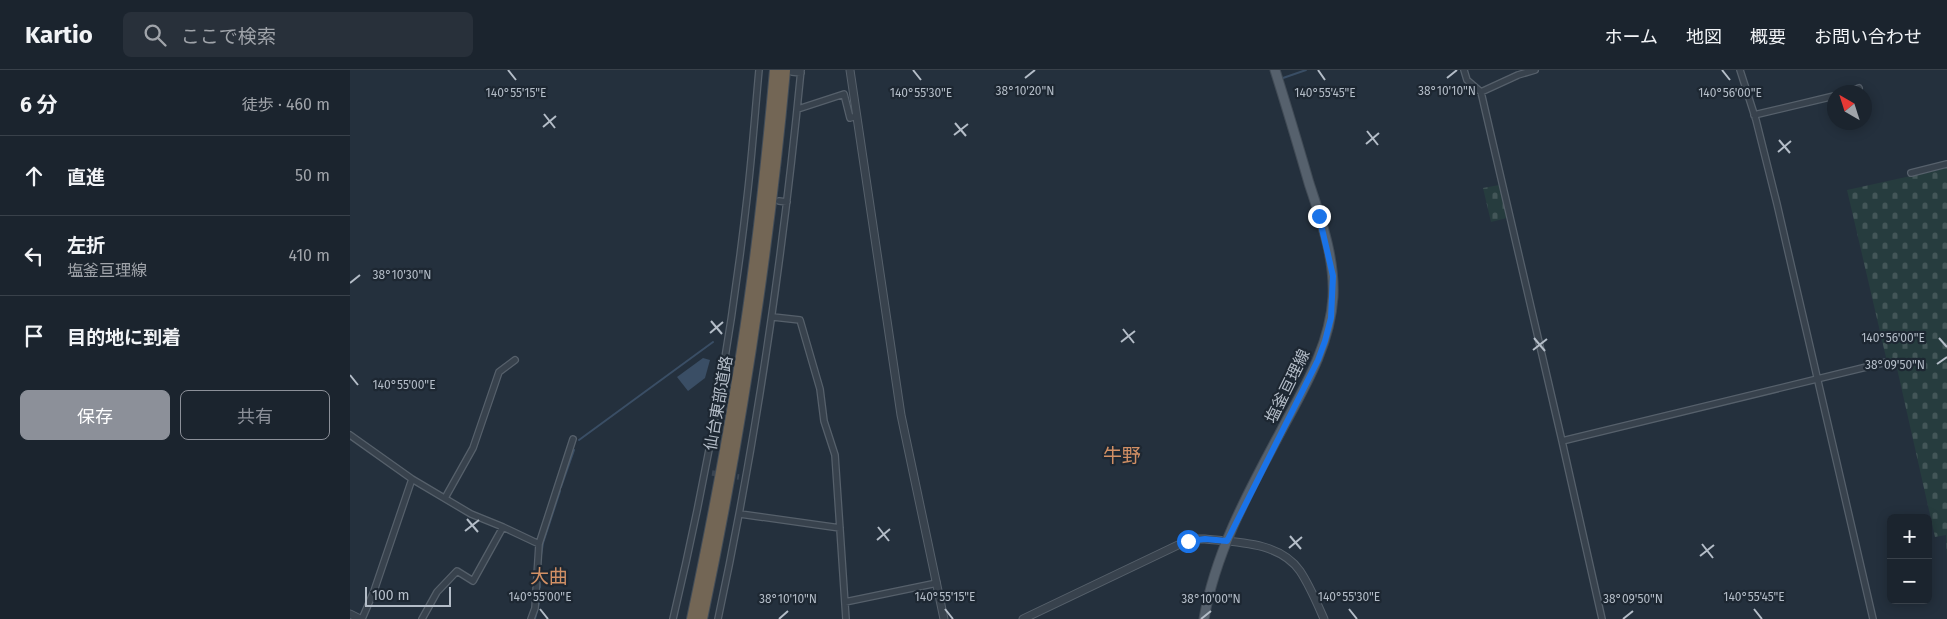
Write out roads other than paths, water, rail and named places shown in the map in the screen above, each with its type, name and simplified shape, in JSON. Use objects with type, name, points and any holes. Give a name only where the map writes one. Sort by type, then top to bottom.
[{"type":"highway","name":"仙台東部道路","points":[[692,619],[720,478],[749,303],[766,170],[775,70]]},
{"type":"highway","name":"仙台東部道路","points":[[702,619],[730,480],[753,345],[789,71]]},
{"type":"main road","name":"塩釜亘理線","points":[[1204,619],[1210,587],[1227,541],[1318,360],[1331,318],[1333,276],[1327,243],[1276,70]]},
{"type":"street","points":[[673,619],[709,472],[747,198],[759,70]]},
{"type":"street","points":[[850,70],[901,416],[944,619]]},
{"type":"street","points":[[1464,70],[1467,80],[1481,92],[1602,619]]},
{"type":"street","points":[[1481,92],[1518,75],[1536,70]]},
{"type":"street","points":[[1740,70],[1754,114],[1873,619]]},
{"type":"street","points":[[718,619],[740,514],[773,317],[801,72],[789,71]]},
{"type":"street","points":[[798,109],[844,94],[850,118],[857,116]]},
{"type":"street","points":[[1754,114],[1827,98]]},
{"type":"street","points":[[1911,173],[1947,164]]},
{"type":"street","points":[[747,198],[755,199]]},
{"type":"street","points":[[778,201],[787,202]]},
{"type":"street","points":[[773,317],[800,320],[820,389],[824,421],[835,455],[846,619]]},
{"type":"street","points":[[445,498],[474,448],[499,372],[515,360]]},
{"type":"street","points":[[1562,441],[1887,362]]},
{"type":"street","points":[[350,435],[412,480],[471,514],[539,544]]},
{"type":"street","points":[[531,619],[535,608],[539,544],[574,439]]},
{"type":"street","points":[[739,476],[746,477]]},
{"type":"street","points":[[356,618],[374,591],[412,480]]},
{"type":"street","points":[[740,514],[840,528]]},
{"type":"street","points":[[422,619],[437,592],[457,571],[473,581],[503,527]]},
{"type":"street","points":[[1023,619],[1178,545],[1197,539],[1258,546],[1275,551],[1288,559],[1299,570],[1324,619]]},
{"type":"street","points":[[845,602],[937,583]]},
{"type":"water","points":[[703,358],[710,360],[705,378],[688,391],[677,377]]},
{"type":"waterway","points":[[1283,78],[1306,70]]},
{"type":"waterway","points":[[579,440],[713,342]]},
{"type":"waterway","points":[[561,487],[574,450]]},
{"type":"waterway","points":[[541,555],[560,491]]},
{"type":"waterway","points":[[539,577],[540,587]]},
{"type":"waterway","points":[[535,619],[541,595]]},
{"type":"tunnel","points":[[712,473],[739,477]]},
{"type":"district","name":"牛野","points":[[1122,455]]},
{"type":"district","name":"大曲","points":[[549,576]]}]
